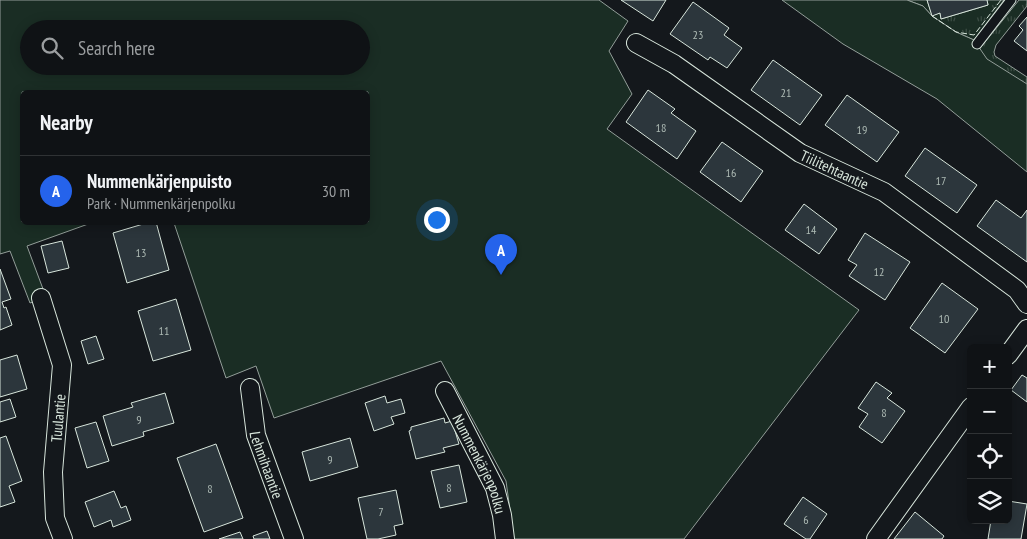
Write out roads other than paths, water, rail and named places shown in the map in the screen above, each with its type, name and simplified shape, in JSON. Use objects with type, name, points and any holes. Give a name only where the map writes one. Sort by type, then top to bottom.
[{"type":"street","name":"Tiilitehtaantie","points":[[636,43],[674,64],[800,153],[884,192],[1017,290],[1027,304]]},
{"type":"street","name":"Tuulantie","points":[[41,298],[62,365],[53,472],[55,518],[63,539]]},
{"type":"street","points":[[1012,350],[1027,329]]},
{"type":"street","name":"Lehmihaantie","points":[[250,388],[256,435],[294,539]]},
{"type":"street","name":"Nummenkärjenpolku","points":[[445,391],[495,488],[502,515],[505,539]]},
{"type":"street","points":[[876,539],[967,413]]},
{"type":"lane","points":[[977,44],[1011,0]]},
{"type":"place","name":"Nummenkärjenpuisto","points":[[501,275]]}]
